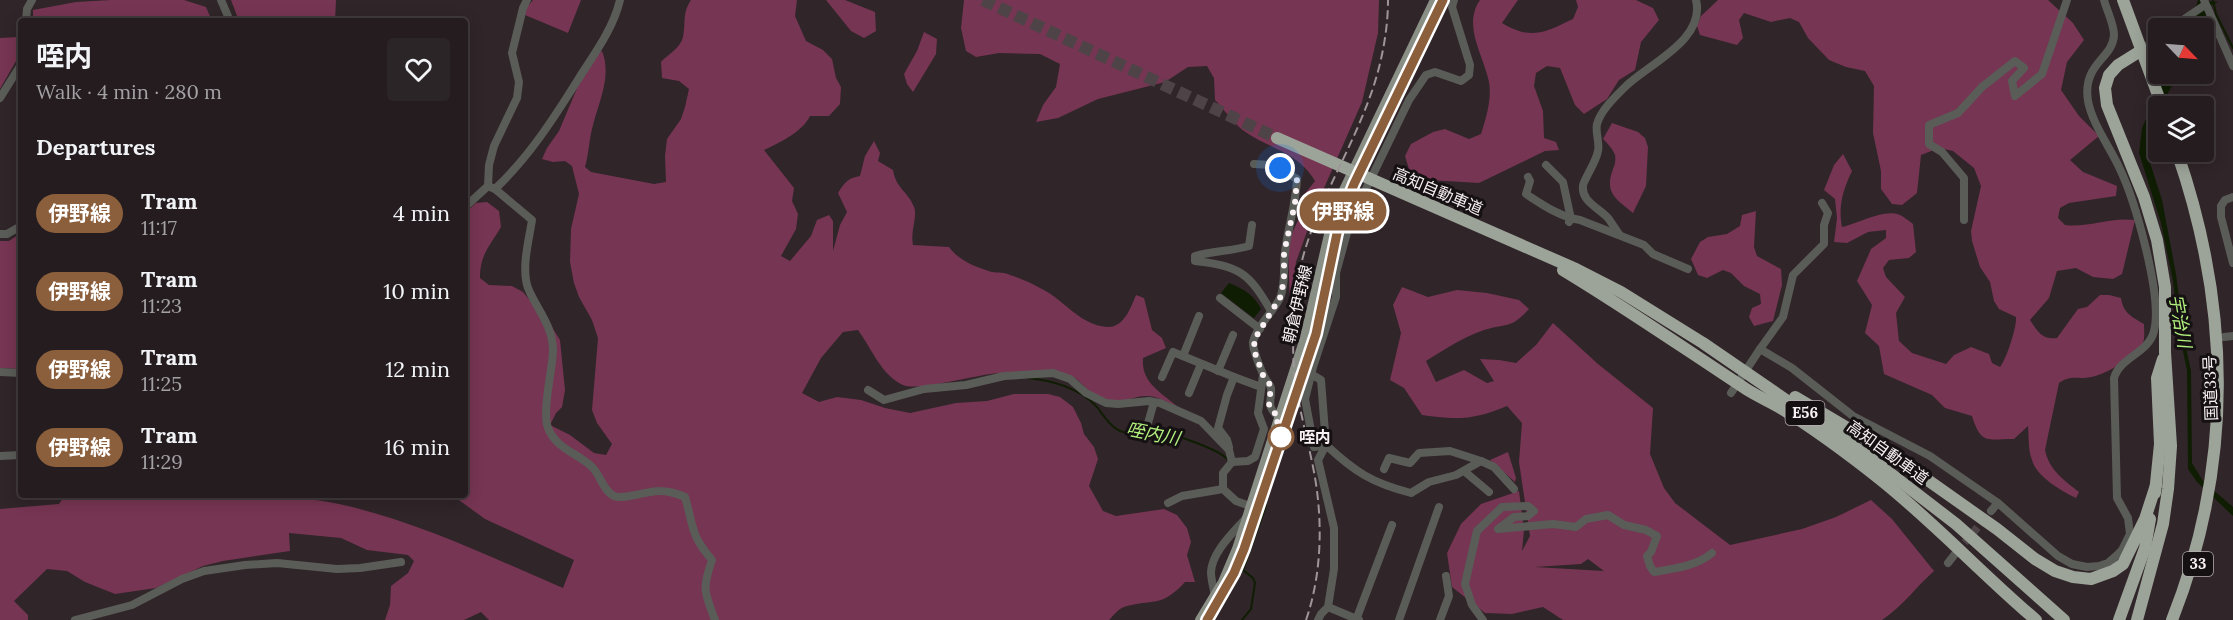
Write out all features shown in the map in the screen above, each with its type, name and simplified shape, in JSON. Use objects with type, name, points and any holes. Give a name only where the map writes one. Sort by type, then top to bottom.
[{"type":"highway","points":[[2123,0],[2158,96]]},
{"type":"highway","points":[[2137,620],[2163,524],[2168,489],[2171,446],[2165,352],[2165,287],[2157,240],[2144,197],[2107,105],[2105,88],[2109,75],[2118,65],[2142,50]]},
{"type":"highway","name":"高知自動車道","points":[[1277,138],[1576,269],[1621,292],[1703,343],[1869,457],[1956,524],[2064,620]]},
{"type":"highway","name":"国道33号","points":[[2172,620],[2193,576],[2217,505],[2226,454],[2229,419],[2229,337],[2180,162]]},
{"type":"highway","name":"高知自動車道","points":[[1521,245],[1617,302],[1826,439],[1881,480],[1930,522],[2035,620]]},
{"type":"highway","points":[[1703,343],[1888,452],[2036,559],[2055,571],[2073,577],[2091,579],[2113,571],[2123,564],[2145,519],[2156,485]]},
{"type":"highway","points":[[2119,620],[2145,548],[2156,485],[2160,444],[2157,378],[2165,352]]},
{"type":"main road","name":"朝倉伊野線","points":[[1200,620],[1231,565],[1249,512],[1311,318],[1335,209],[1435,0]]},
{"type":"street","points":[[26,18],[27,9],[32,0]]},
{"type":"street","points":[[221,0],[229,18]]},
{"type":"street","points":[[527,0],[522,8],[512,53],[519,82],[517,98],[494,146],[489,165],[491,188],[532,220],[526,264],[528,287],[549,326],[552,337],[553,350],[546,416],[550,432],[559,444],[593,467],[610,494],[617,497],[665,491],[685,497],[697,543],[712,560],[705,583],[705,592],[715,620]]},
{"type":"street","points":[[468,205],[516,169],[557,114],[606,36],[620,0]]},
{"type":"street","points":[[1326,445],[1314,447],[1305,399],[1312,367],[1336,297],[1336,273],[1350,222],[1409,100],[1426,75],[1435,72],[1461,81],[1469,75],[1470,65],[1452,7],[1454,0]]},
{"type":"street","points":[[1619,234],[1607,217],[1589,203],[1582,190],[1598,151],[1597,124],[1609,104],[1626,85],[1657,63],[1688,34],[1696,21],[1698,9],[1696,0]]},
{"type":"street","points":[[1964,220],[1964,178],[1942,152],[1929,144],[1929,125],[1958,113],[1982,87],[2015,61],[2024,68],[2012,81],[2014,96],[2042,74],[2067,0]]},
{"type":"street","points":[[1759,351],[1792,368],[1853,416],[1930,456],[1998,503],[2058,556],[2072,564],[2086,567],[2108,563],[2122,550],[2130,534],[2128,518],[2117,498],[2114,378],[2116,371],[2152,338],[2156,311],[2136,211],[2120,170],[2091,112],[2088,100],[2090,76],[2109,49],[2114,34],[2104,0]]},
{"type":"street","points":[[2184,18],[2204,2],[2233,66]]},
{"type":"street","points":[[2142,50],[2148,45]]},
{"type":"street","points":[[0,98],[18,69]]},
{"type":"street","points":[[1254,164],[1274,165],[1297,179],[1295,203],[1284,253],[1281,296],[1260,329],[1253,347],[1263,375],[1271,386],[1269,404],[1271,410],[1279,417]]},
{"type":"street","points":[[1546,165],[1563,182],[1570,221]]},
{"type":"street","points":[[1528,177],[1530,182],[1526,194],[1570,221],[1580,220],[1619,234],[1644,245],[1653,254],[1688,269]]},
{"type":"street","points":[[2233,197],[2225,200],[2221,210],[2233,263]]},
{"type":"street","points":[[1731,393],[1783,317],[1793,275],[1824,244],[1824,225],[1828,213],[1822,203]]},
{"type":"street","points":[[1252,225],[1250,246],[1216,250],[1195,256],[1195,261],[1229,266],[1244,274],[1257,287],[1271,311]]},
{"type":"street","points":[[0,234],[7,234],[18,228]]},
{"type":"street","points":[[1220,298],[1260,329]]},
{"type":"street","points":[[1183,356],[1199,316]]},
{"type":"street","points":[[1218,371],[1233,335]]},
{"type":"street","points":[[1162,377],[1173,352],[1261,387]]},
{"type":"street","points":[[1189,393],[1201,364]]},
{"type":"street","points":[[1296,365],[1321,380],[1326,445],[1318,460],[1334,528],[1334,569],[1329,608],[1321,614],[1318,620]]},
{"type":"street","points":[[0,372],[18,372]]},
{"type":"street","points":[[868,390],[884,400],[924,389],[966,386],[1004,376],[1046,372],[1070,378],[1086,393],[1106,403],[1154,402],[1201,421],[1229,450]]},
{"type":"street","points":[[1215,597],[1211,572],[1213,564],[1226,541],[1249,512],[1223,489],[1223,473],[1232,462],[1248,461],[1255,457],[1264,429],[1258,413],[1263,375]]},
{"type":"street","points":[[1232,462],[1227,440],[1218,428],[1234,377]]},
{"type":"street","points":[[1146,430],[1154,402]]},
{"type":"street","points":[[1326,445],[1348,465],[1373,481],[1411,493],[1429,482],[1456,475],[1481,461]]},
{"type":"street","points":[[1384,469],[1389,458],[1410,462],[1419,453],[1450,451],[1494,467],[1514,489]]},
{"type":"street","points":[[0,456],[18,455]]},
{"type":"street","points":[[1464,471],[1489,492]]},
{"type":"street","points":[[1168,503],[1182,496],[1223,489]]},
{"type":"street","points":[[1991,511],[1998,503]]},
{"type":"street","points":[[1483,620],[1472,605],[1465,584],[1477,531],[1502,507],[1527,506],[1534,511],[1528,516],[1514,517],[1498,529],[1553,524],[1576,527],[1586,519],[1608,515],[1624,525],[1646,530],[1657,536],[1647,556],[1654,572],[1707,558],[1712,553]]},
{"type":"street","points":[[1399,620],[1439,507]]},
{"type":"street","points":[[1329,608],[1357,620],[1392,525]]},
{"type":"street","points":[[1948,562],[1955,554]]},
{"type":"street","points":[[75,620],[132,605],[182,579],[204,571],[277,563],[360,568],[401,562]]},
{"type":"street","points":[[1440,620],[1449,596],[1446,576]]},
{"type":"shaded area","points":[[184,0],[206,7],[211,18],[33,18],[33,10],[76,2]]},
{"type":"shaded area","points":[[231,0],[336,0],[335,18],[238,18]]},
{"type":"shaded area","points":[[533,0],[581,0],[568,33],[525,15],[527,7]]},
{"type":"shaded area","points":[[691,0],[797,0],[795,16],[806,41],[823,50],[832,59],[836,78],[841,87],[840,104],[829,116],[810,116],[796,132],[764,150],[794,188],[792,201],[798,214],[796,229],[781,256],[790,261],[811,236],[817,220],[829,215],[833,221],[833,251],[840,225],[847,212],[838,193],[842,186],[852,178],[860,176],[865,156],[874,141],[880,153],[878,161],[893,170],[899,186],[914,207],[913,245],[949,247],[963,260],[974,266],[1008,274],[1037,286],[1080,317],[1097,325],[1107,327],[1118,324],[1126,316],[1136,295],[1144,298],[1152,330],[1162,338],[1166,348],[1143,358],[1145,374],[1153,386],[1178,407],[1148,396],[1108,402],[1097,398],[1071,376],[1058,374],[1002,373],[922,386],[903,385],[895,381],[883,368],[858,330],[843,332],[821,358],[802,393],[819,402],[837,397],[861,400],[910,413],[956,403],[987,401],[1014,394],[1048,394],[1060,397],[1073,407],[1084,434],[1094,447],[1098,459],[1089,486],[1103,511],[1116,516],[1164,509],[1177,515],[1187,528],[1191,542],[1187,555],[1195,582],[1185,582],[1162,599],[1122,608],[1109,620],[489,620],[481,612],[464,620],[385,620],[390,605],[391,586],[408,573],[414,561],[408,555],[367,550],[341,538],[289,533],[290,551],[203,566],[156,588],[115,594],[85,582],[67,571],[47,569],[14,601],[28,615],[28,620],[0,620],[0,509],[59,504],[63,498],[294,498],[333,503],[368,511],[425,530],[563,588],[574,560],[485,519],[456,498],[468,498],[468,210],[476,203],[487,202],[499,211],[501,227],[484,256],[480,278],[489,285],[512,286],[523,292],[550,324],[560,340],[565,390],[562,407],[550,425],[570,435],[594,453],[606,455],[612,444],[597,423],[592,410],[598,338],[592,320],[579,297],[570,262],[571,229],[579,194],[572,166],[565,161],[553,162],[542,159],[559,131],[589,60],[602,51],[605,60],[605,79],[585,167],[591,172],[654,184],[666,182],[667,139],[681,119],[689,89],[679,81],[662,78],[661,62],[677,48],[681,41]]},
{"type":"shaded area","points":[[826,0],[845,0],[875,12],[876,31],[864,38],[851,31]]},
{"type":"shaded area","points":[[964,0],[1379,0],[1378,33],[1362,102],[1317,204],[1296,262],[1290,310],[1288,242],[1299,218],[1299,201],[1315,181],[1293,158],[1247,133],[1234,122],[1215,100],[1214,78],[1207,66],[1188,67],[1165,82],[1098,99],[1058,118],[1036,122],[1043,105],[1056,87],[1060,64],[1040,54],[999,53],[976,57],[966,51],[961,28]]},
{"type":"shaded area","points":[[1480,0],[1518,0],[1502,23],[1513,29],[1530,33],[1546,31],[1573,19],[1578,7],[1576,0],[1636,0],[1653,8],[1659,20],[1641,42],[1635,70],[1619,80],[1607,99],[1584,114],[1575,105],[1560,68],[1547,66],[1536,73],[1534,86],[1543,111],[1544,138],[1556,142],[1559,150],[1545,151],[1479,183],[1412,179],[1405,156],[1411,144],[1433,132],[1445,129],[1469,139],[1481,134],[1488,108],[1490,88],[1474,31],[1473,20]]},
{"type":"shaded area","points":[[1718,0],[2048,0],[2073,23],[2084,40],[2067,62],[2061,90],[2079,116],[2099,136],[2070,160],[2083,172],[2117,186],[2116,196],[2069,203],[2060,208],[2058,218],[2065,225],[2074,226],[2125,219],[2135,220],[2122,274],[2113,279],[2093,277],[2076,268],[2057,271],[2049,298],[2030,320],[2044,336],[2057,338],[2078,309],[2087,307],[2100,295],[2109,295],[2121,298],[2126,311],[2144,324],[2143,343],[2134,354],[2120,364],[2097,376],[2071,378],[2059,383],[2045,450],[2054,469],[2079,492],[2076,498],[2050,482],[2034,466],[2030,452],[2028,426],[2014,439],[1986,438],[1979,432],[1972,416],[1945,408],[1932,395],[1884,374],[1879,346],[1865,333],[1872,305],[1857,281],[1871,249],[1886,238],[1886,230],[1868,232],[1847,243],[1834,242],[1837,218],[1835,199],[1824,190],[1834,165],[1843,154],[1852,171],[1842,198],[1842,227],[1871,217],[1894,213],[1913,224],[1916,252],[1909,258],[1889,260],[1883,268],[1886,277],[1905,297],[1896,313],[1899,341],[1912,353],[1946,364],[1954,355],[1971,347],[1989,354],[1992,363],[2000,367],[2011,343],[2016,317],[1999,309],[1994,301],[1990,282],[1980,267],[1972,241],[1971,231],[1981,186],[1974,168],[1953,151],[1939,148],[1921,155],[1917,193],[1902,205],[1892,204],[1881,189],[1881,171],[1873,133],[1874,86],[1865,71],[1829,60],[1808,38],[1799,22],[1790,18],[1771,22],[1744,13],[1739,20],[1743,38],[1737,45],[1700,35],[1697,26],[1701,16]]},
{"type":"shaded area","points":[[924,32],[937,39],[936,54],[913,92],[904,74],[917,51]]},
{"type":"shaded area","points":[[18,37],[16,61],[0,89],[0,38]]},
{"type":"shaded area","points":[[1612,123],[1638,132],[1645,138],[1648,147],[1646,186],[1633,213],[1613,195],[1611,190],[1615,157],[1603,139]]},
{"type":"shaded area","points":[[1756,211],[1754,247],[1757,256],[1781,269],[1782,285],[1773,321],[1754,326],[1749,317],[1752,308],[1761,304],[1760,294],[1744,286],[1731,273],[1723,270],[1707,278],[1698,275],[1691,259],[1700,242],[1708,237],[1727,234],[1740,226],[1742,215]]},
{"type":"shaded area","points":[[18,235],[18,369],[0,368],[0,241],[9,241]]},
{"type":"shaded area","points":[[1402,287],[1428,297],[1457,290],[1487,293],[1519,300],[1529,309],[1513,323],[1469,336],[1426,361],[1436,382],[1464,370],[1487,383],[1494,381],[1480,359],[1516,363],[1536,345],[1553,323],[1598,364],[1653,408],[1650,454],[1664,488],[1675,503],[1730,545],[1802,529],[1836,517],[1871,500],[1892,519],[1934,571],[1882,620],[1563,620],[1543,607],[1512,614],[1485,613],[1452,587],[1447,553],[1461,524],[1481,504],[1519,491],[1524,530],[1522,551],[1530,536],[1519,462],[1522,423],[1507,406],[1465,418],[1422,415],[1404,388],[1390,380],[1401,333],[1393,305]],"holes":[[[1588,559],[1604,571],[1535,567],[1581,564]]]},
{"type":"shaded area","points":[[1508,452],[1516,478],[1515,482],[1490,460]]},
{"type":"water","points":[[2198,0],[2218,2],[2210,6],[2204,18],[2192,18]]},
{"type":"water","name":"宇治川","points":[[2162,84],[2173,84],[2166,96],[2156,96]]},
{"type":"water","name":"宇治川","points":[[2148,114],[2146,150],[2148,162],[2162,200],[2191,371],[2192,463],[2203,481],[2233,507],[2233,516],[2197,482],[2188,469],[2187,370],[2161,223],[2139,153],[2142,128]]},
{"type":"water","points":[[1229,283],[1248,293],[1258,304],[1261,309],[1254,318],[1221,293]]},
{"type":"waterway","points":[[2213,0],[2216,14],[2233,48]]},
{"type":"waterway","name":"咥内川","points":[[1027,378],[1055,383],[1074,390],[1090,400],[1119,430],[1132,434],[1166,433],[1206,447],[1227,459]]},
{"type":"waterway","points":[[1242,620],[1251,609],[1255,583],[1253,578],[1243,570],[1266,506],[1264,502]]},
{"type":"tunnel","points":[[983,0],[1277,138]]},
{"type":"tunnel","points":[[1957,552],[1987,516]]},
{"type":"tram line","points":[[1207,620],[1234,574],[1244,549],[1316,334],[1340,219],[1354,184],[1443,0]]},
{"type":"tram line","name":"伊野線","points":[[1207,620],[1234,573],[1260,504],[1316,334],[1340,219],[1354,184],[1443,0]]},
{"type":"railway","points":[[1306,620],[1318,566],[1320,528],[1317,490],[1295,378],[1293,359],[1295,301],[1305,249],[1314,224],[1358,127],[1376,78],[1385,39],[1388,0]]},
{"type":"place","name":"咥内","points":[[1281,437]]},
{"type":"route","points":[[1280,168],[1297,179],[1295,203],[1284,253],[1284,278],[1281,296],[1254,340],[1253,347],[1263,375],[1271,386],[1269,404],[1271,410],[1279,417],[1274,432],[1281,437]]}]
